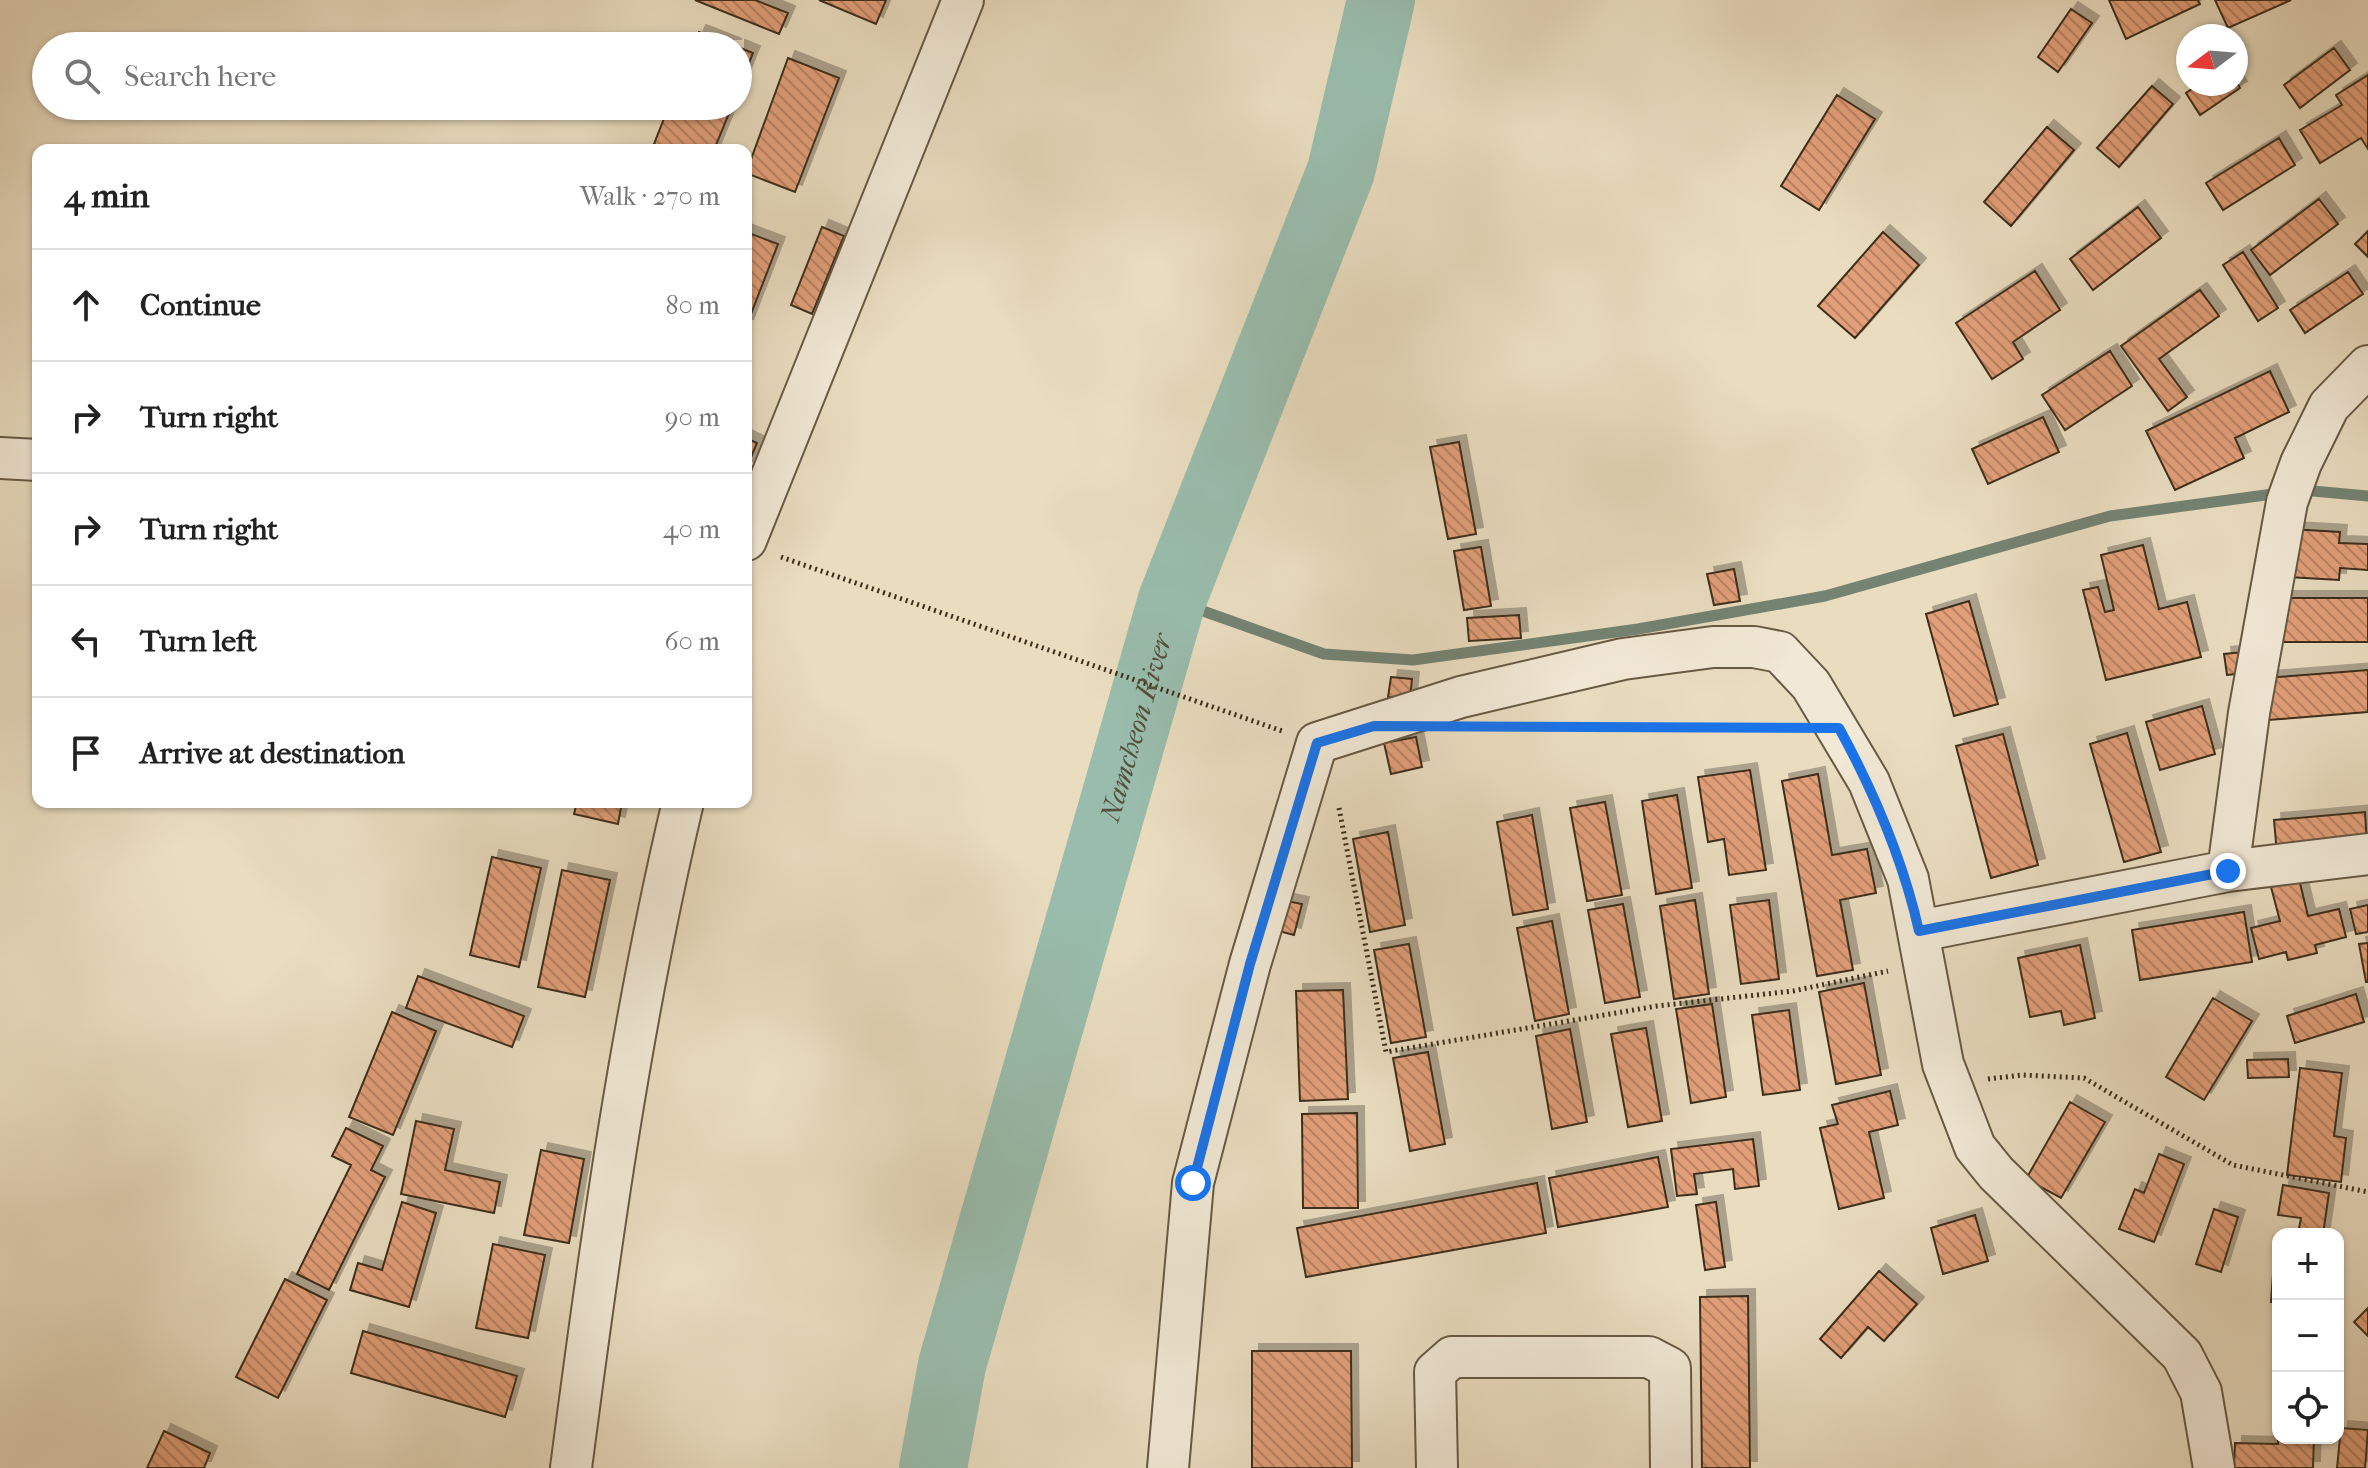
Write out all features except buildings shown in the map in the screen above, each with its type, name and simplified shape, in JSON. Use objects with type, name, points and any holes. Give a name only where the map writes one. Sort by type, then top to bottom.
[{"type":"street","points":[[761,548],[963,0]]},
{"type":"street","points":[[2228,871],[2249,713],[2287,502],[2301,463],[2329,406],[2368,366]]},
{"type":"street","points":[[0,458],[32,460]]},
{"type":"street","points":[[1168,1468],[1193,1183],[1250,964],[1317,743],[1528,678],[1623,659],[1713,647],[1754,647],[1780,652],[1811,685],[1839,728],[1869,782],[1908,879],[1943,1064],[1975,1147],[1996,1173],[2182,1355],[2201,1392],[2214,1468]]},
{"type":"street","points":[[571,1468],[629,1069],[682,808]]},
{"type":"street","points":[[1922,947],[2228,871],[2368,854]]},
{"type":"street","points":[[1437,1468],[1435,1372],[1452,1357],[1649,1357],[1670,1368],[1671,1468]]},
{"type":"path","points":[[761,548],[1317,743],[1333,778],[1386,1052],[1657,1006],[1793,991],[1922,947]]},
{"type":"path","points":[[1514,726],[1839,728]]},
{"type":"path","points":[[1950,1084],[2022,1075],[2084,1078],[2233,1165],[2368,1192]]},
{"type":"waterway","name":"Namcheon River","points":[[933,1468],[952,1365],[1172,600],[1341,171],[1381,0]]},
{"type":"waterway","points":[[2313,491],[2368,496]]},
{"type":"waterway","points":[[1172,600],[1324,654],[1413,660],[1638,629],[1825,596],[2110,516],[2273,494]]},
{"type":"route","points":[[1193,1183],[1250,964],[1317,743],[1374,726],[1839,728],[1869,782],[1888,836],[1908,879],[1919,931],[2228,871]]}]
